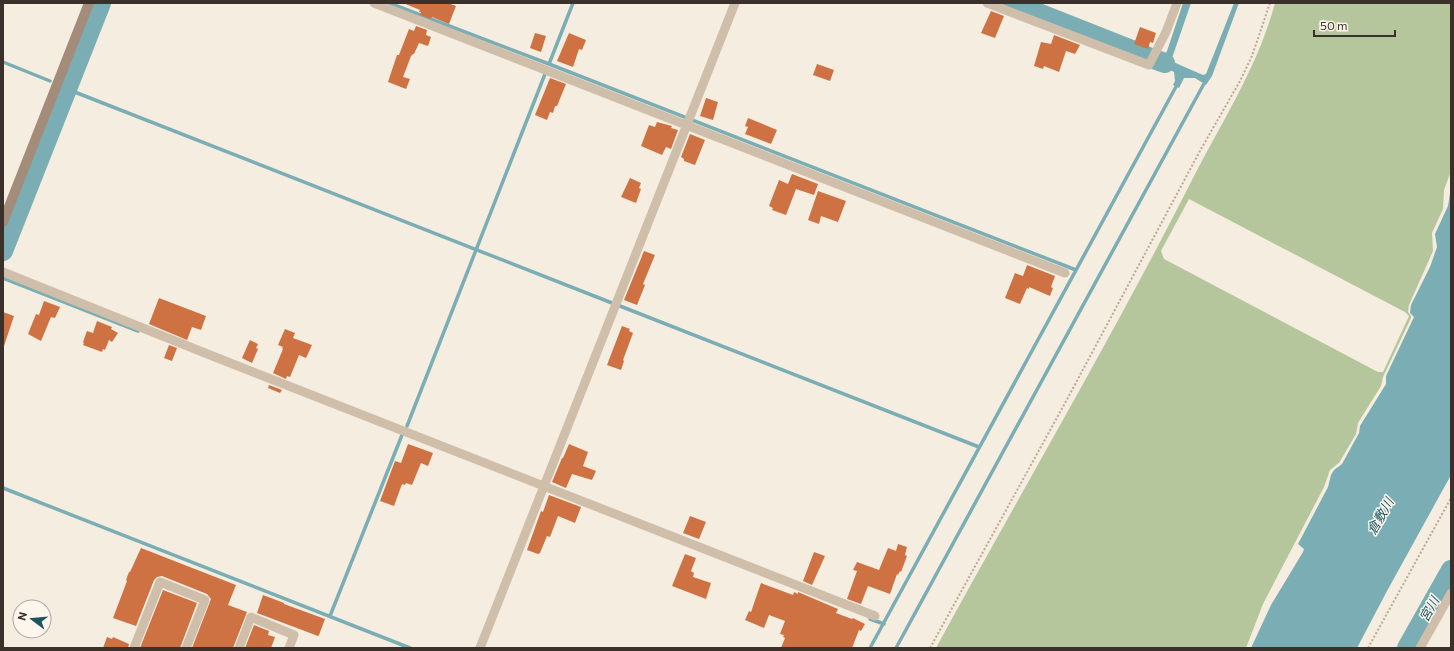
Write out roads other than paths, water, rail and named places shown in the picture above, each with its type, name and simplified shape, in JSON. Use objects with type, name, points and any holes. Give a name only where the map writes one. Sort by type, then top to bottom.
[{"type":"street","points":[[3,222],[89,3]]},
{"type":"street","points":[[374,3],[688,121],[1065,273]]},
{"type":"street","points":[[480,648],[735,3]]},
{"type":"street","points":[[987,3],[1136,62],[1149,65],[1166,32],[1177,3]]},
{"type":"street","points":[[3,272],[215,357],[875,616]]},
{"type":"street","points":[[134,648],[160,582],[205,600],[186,648]]},
{"type":"street","points":[[1420,648],[1451,593]]},
{"type":"street","points":[[239,648],[251,617],[294,635],[289,648]]},
{"type":"water","points":[[1183,3],[1191,3],[1171,61],[1203,75],[1206,74],[1234,3],[1239,3],[1212,76],[1206,85],[1195,78],[1184,78],[1179,88],[1173,85],[1175,81],[1174,72],[1159,65],[1167,51]]},
{"type":"water","name":"倉敷川","points":[[1451,187],[1451,475],[1357,648],[1251,648],[1271,605],[1303,552],[1304,549],[1298,544],[1328,487],[1331,475],[1334,470],[1342,464],[1359,433],[1360,426],[1386,384],[1386,376],[1414,317],[1410,313],[1411,305],[1430,267],[1437,247],[1435,234],[1448,206]]},
{"type":"waterway","points":[[3,251],[101,3]]},
{"type":"waterway","points":[[389,3],[1076,270]]},
{"type":"waterway","points":[[549,64],[573,3]]},
{"type":"waterway","points":[[1013,3],[1165,63]]},
{"type":"waterway","points":[[3,62],[50,81]]},
{"type":"waterway","points":[[407,426],[545,74]]},
{"type":"waterway","points":[[896,648],[1206,80]]},
{"type":"waterway","points":[[870,648],[1178,83]]},
{"type":"waterway","points":[[67,89],[612,303]]},
{"type":"waterway","points":[[3,278],[138,331]]},
{"type":"waterway","points":[[620,306],[979,447]]},
{"type":"waterway","points":[[330,616],[402,435]]},
{"type":"waterway","points":[[3,488],[410,648]]},
{"type":"waterway","name":"宮川","points":[[1407,648],[1451,570]]},
{"type":"waterway","points":[[870,619],[884,624]]}]
